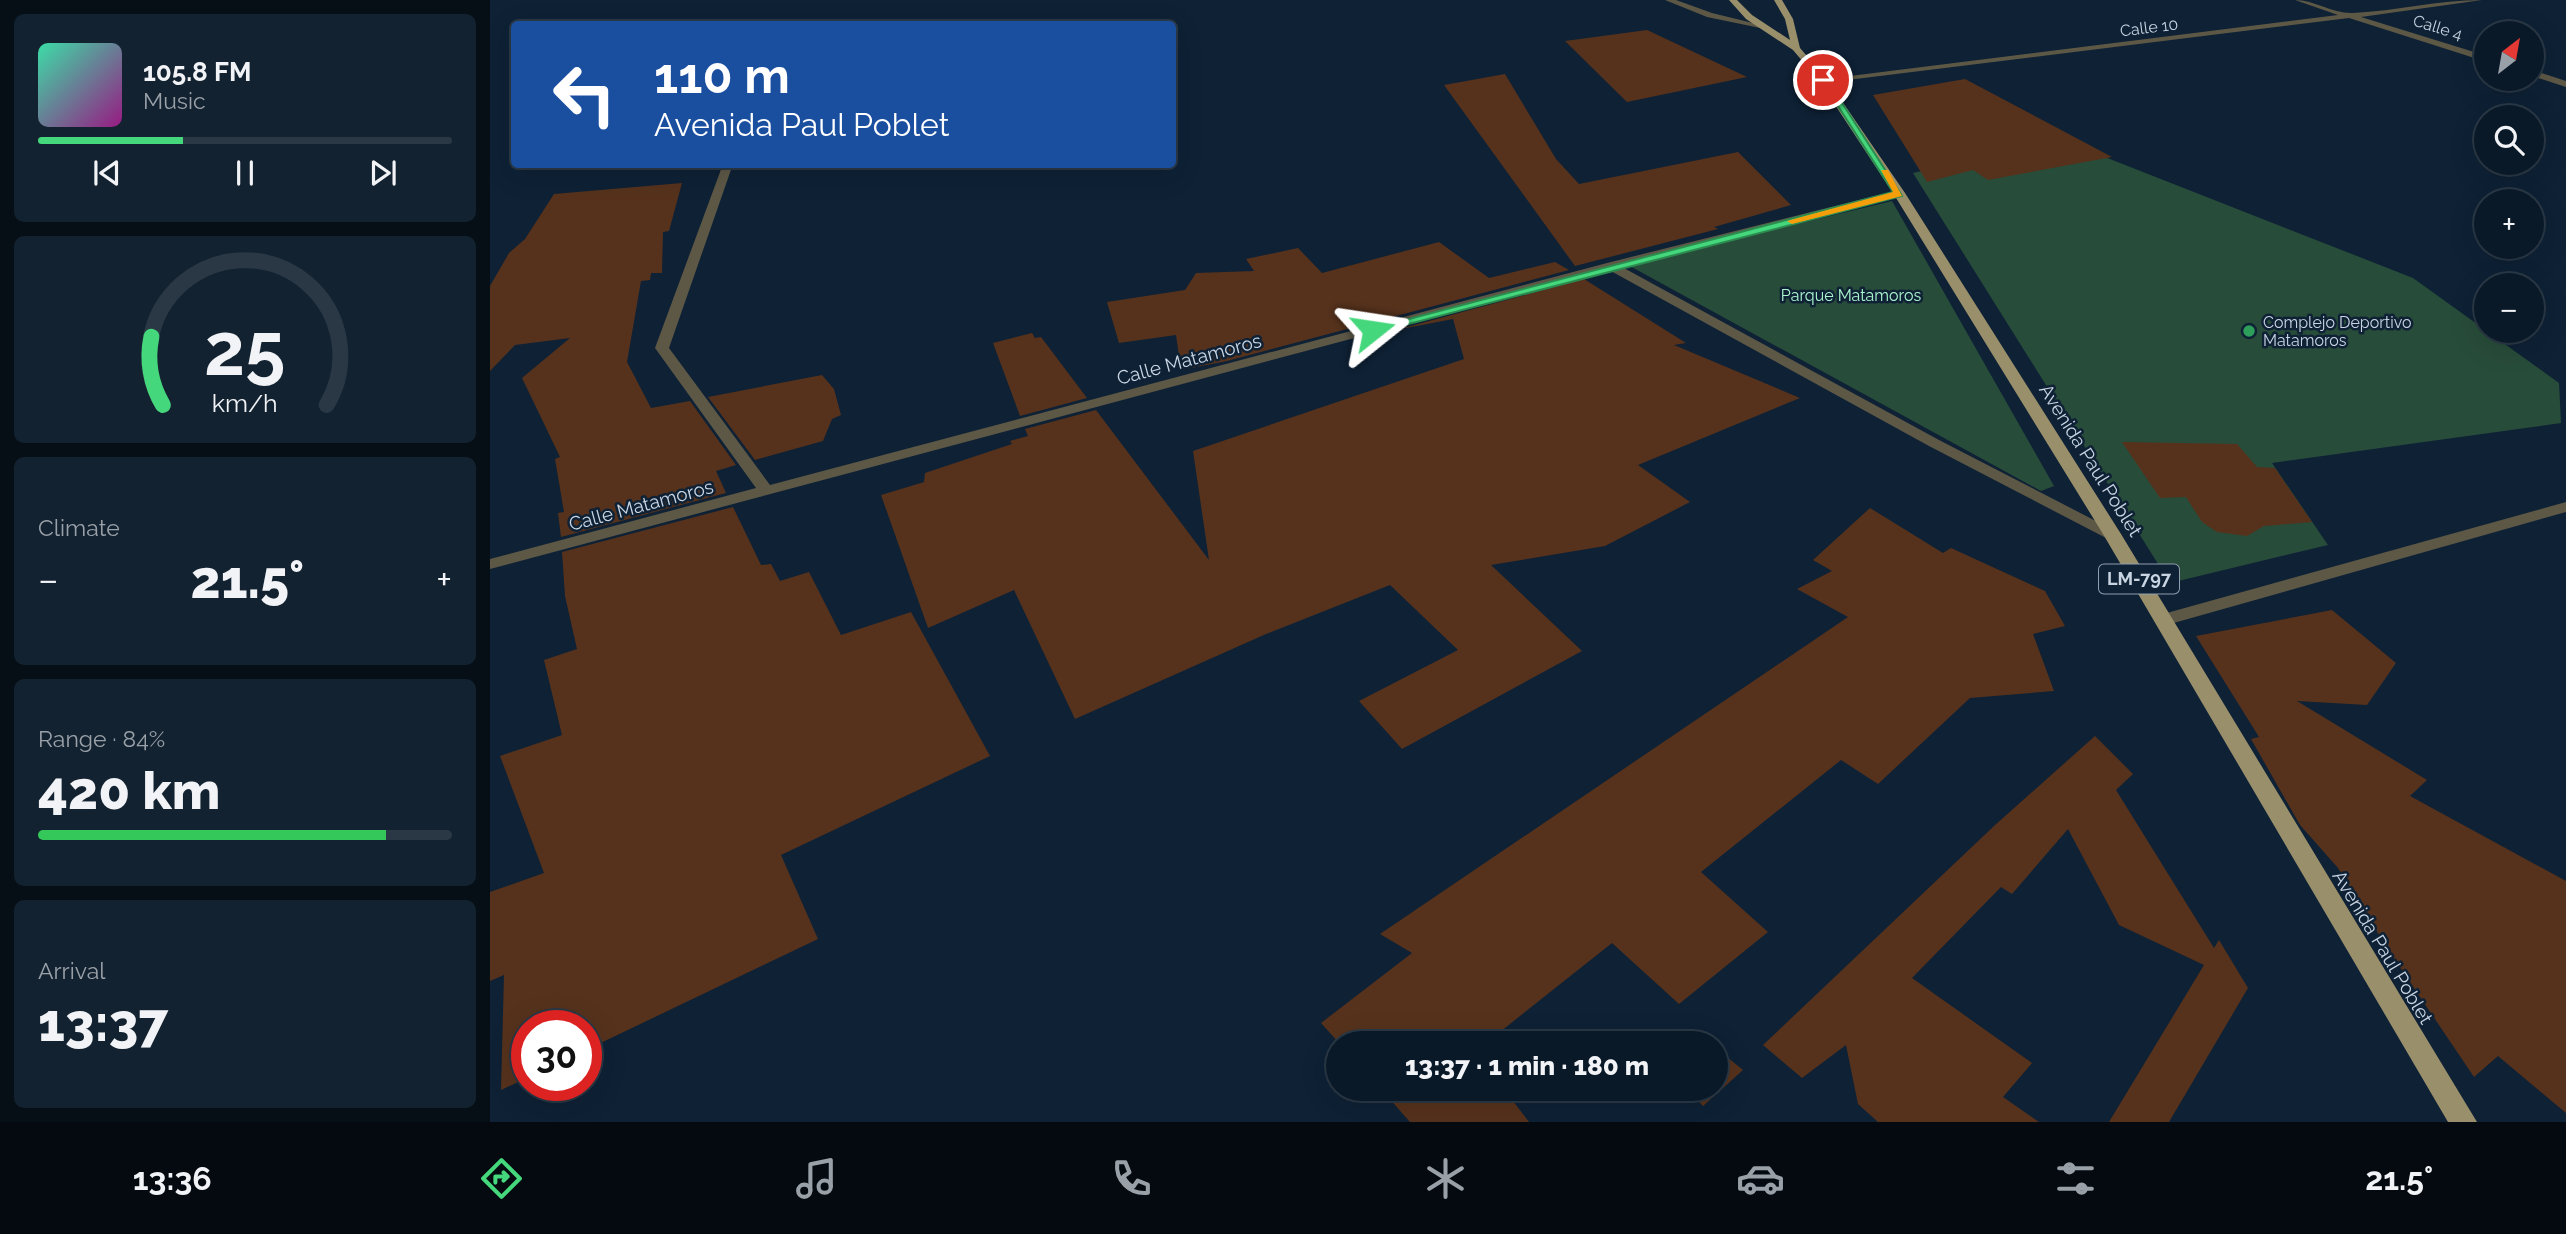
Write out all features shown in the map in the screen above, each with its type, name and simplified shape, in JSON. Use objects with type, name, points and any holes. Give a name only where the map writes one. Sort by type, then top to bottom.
[{"type":"main road","name":"Avenida Paul Poblet","points":[[1733,0],[1796,48],[1823,80],[1899,193],[2112,534],[2463,1122]]},
{"type":"main road","name":"Avenida Paul Poblet","points":[[1778,0],[1788,19],[1796,48]]},
{"type":"street","points":[[1669,0],[1710,15],[1765,27]]},
{"type":"street","name":"Calle 4","points":[[2299,0],[2474,55]]},
{"type":"street","name":"Calle 10","points":[[1823,80],[2478,0]]},
{"type":"street","points":[[2544,77],[2566,84]]},
{"type":"street","points":[[726,168],[662,348],[766,492]]},
{"type":"street","name":"Calle Matamoros","points":[[490,564],[1611,266],[1899,193]]},
{"type":"street","points":[[1611,266],[1934,443],[2112,534]]},
{"type":"street","points":[[2163,620],[2566,507]]},
{"type":"green space","name":"Complejo Deportivo Matamoros","points":[[2059,139],[2413,278],[2474,322],[2474,343],[2503,343],[2559,383],[2561,423],[2272,463],[2328,545],[2170,583],[1913,173]]},
{"type":"green space","name":"Parque Matamoros","points":[[1892,201],[2054,486],[2041,491],[1628,265]]},
{"type":"building","points":[[1647,30],[1747,77],[1627,102],[1565,41]]},
{"type":"building","points":[[1505,74],[1556,159],[1579,184],[1738,152],[1791,205],[1714,227],[1718,229],[1575,266],[1444,85]]},
{"type":"building","points":[[1965,79],[2112,157],[1988,180],[1973,170],[1927,182],[1873,95]]},
{"type":"building","points":[[682,183],[669,231],[663,232],[662,273],[651,273],[650,280],[641,281],[627,362],[651,408],[690,401],[736,465],[716,471],[726,493],[561,537],[558,513],[564,512],[555,459],[560,457],[522,378],[570,338],[515,345],[490,371],[490,286],[509,253],[525,239],[554,194]]},
{"type":"building","points":[[1439,242],[1489,278],[1555,262],[1569,270],[1227,361],[1181,370],[1176,335],[1119,343],[1107,302],[1185,290],[1196,273],[1254,271],[1246,259],[1298,248],[1322,273]]},
{"type":"building","points":[[1584,279],[1686,343],[1674,345],[1800,398],[1638,465],[1690,502],[1605,546],[1491,565],[1582,651],[1402,749],[1359,701],[1458,650],[1390,585],[1266,634],[1075,719],[1014,590],[928,628],[881,495],[924,482],[925,473],[1012,444],[1010,441],[1028,436],[1025,429],[1096,410],[1209,560],[1193,451],[1464,359],[1453,319],[1396,330]]},
{"type":"building","points":[[1032,333],[1035,338],[1041,337],[1087,398],[1020,416],[993,343]]},
{"type":"building","points":[[822,375],[834,389],[841,415],[832,419],[823,441],[755,460],[708,397]]},
{"type":"building","points":[[2122,442],[2237,444],[2257,467],[2275,468],[2312,522],[2264,526],[2247,536],[2217,532],[2202,522],[2186,497],[2160,498]]},
{"type":"building","points":[[733,507],[761,565],[771,564],[780,581],[809,572],[841,635],[911,612],[990,756],[781,855],[818,939],[602,1042],[602,1010],[511,1010],[511,1085],[501,1090],[504,975],[490,981],[490,892],[544,873],[500,756],[562,735],[544,660],[577,649],[565,596],[562,552]]},
{"type":"building","points":[[1870,508],[1943,553],[1951,548],[2045,591],[2065,626],[2033,634],[2054,691],[1970,698],[1878,784],[1841,760],[1701,872],[1768,932],[1679,1004],[1612,943],[1501,1031],[1328,1031],[1321,1023],[1412,953],[1380,934],[1848,617],[1797,589],[1832,571],[1813,560]]},
{"type":"building","points":[[2332,610],[2396,663],[2367,705],[2297,701],[2427,780],[2410,796],[2566,881],[2566,1113],[2498,1056],[2474,1077],[2387,948],[2338,868],[2300,825],[2251,739],[2259,737],[2196,636]]},
{"type":"building","points":[[2095,736],[2133,774],[2116,790],[2214,948],[2219,940],[2248,988],[2169,1122],[2109,1122],[2204,965],[2119,925],[2068,829],[2012,894],[2001,887],[1912,978],[2032,1063],[2003,1097],[2039,1122],[1878,1122],[1858,1104],[1846,1045],[1802,1078],[1763,1045],[1994,826]]},
{"type":"building","points":[[1728,1058],[1743,1070],[1728,1084]]},
{"type":"building","points":[[1391,1101],[1513,1101],[1529,1122],[1410,1122]]},
{"type":"slow traffic","points":[[1792,221],[1899,193],[1885,172]]},
{"type":"place","name":"Complejo Deportivo Matamoros","points":[[2249,331]]},
{"type":"route","points":[[1373,330],[1899,193],[1823,80]]}]
